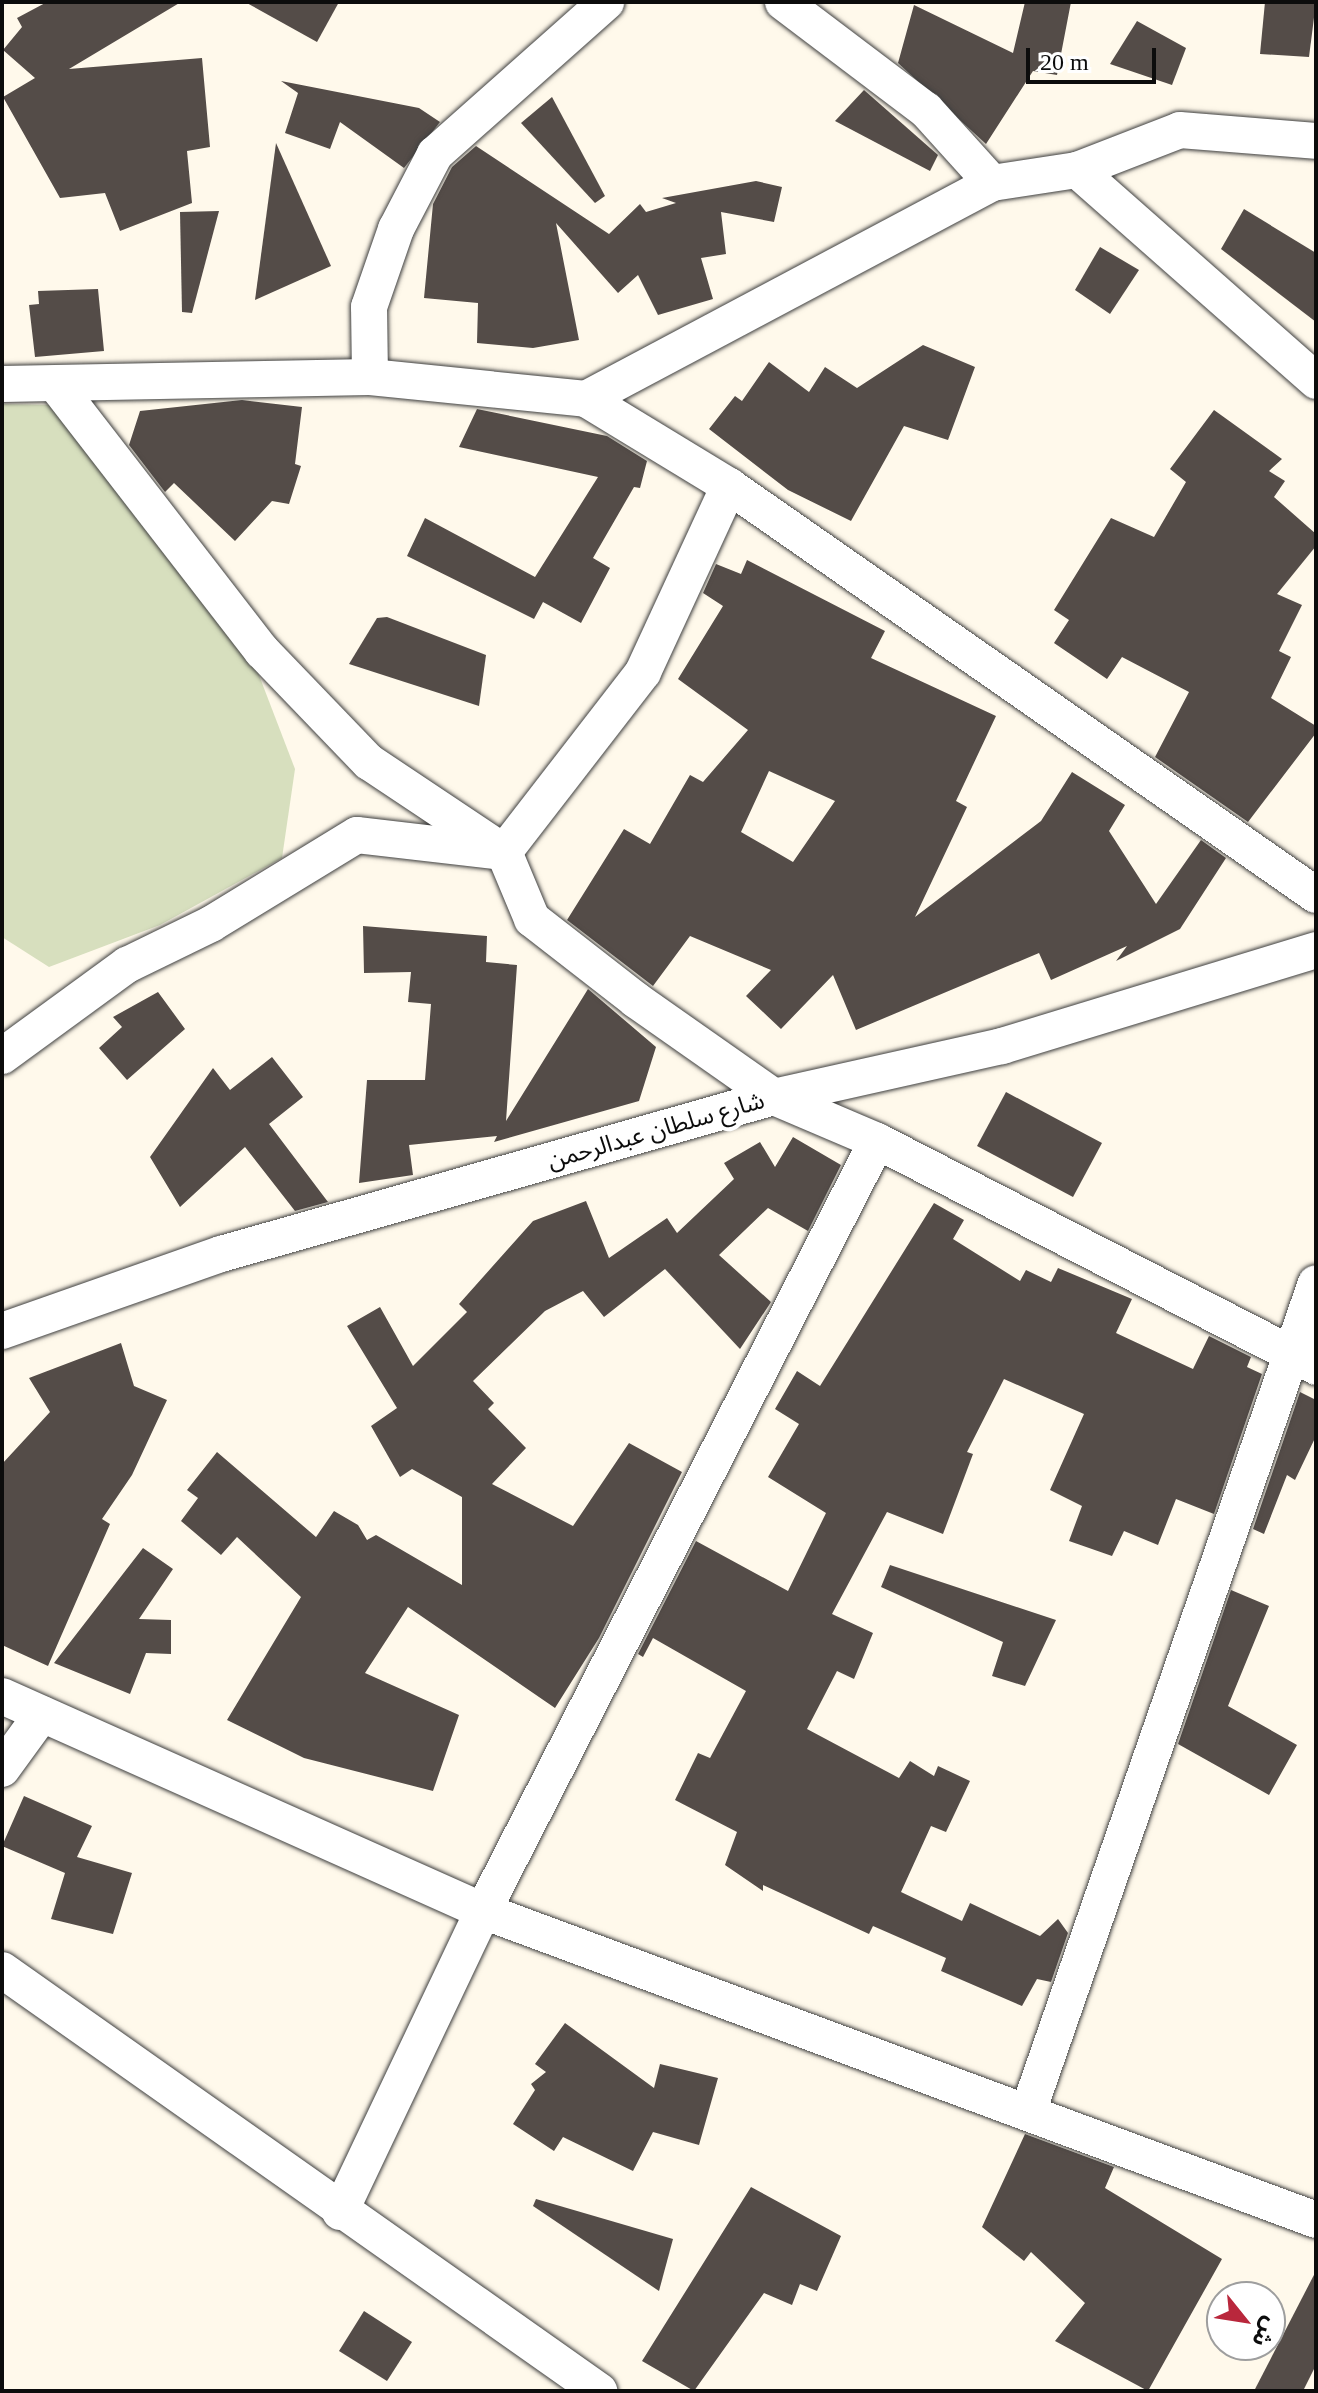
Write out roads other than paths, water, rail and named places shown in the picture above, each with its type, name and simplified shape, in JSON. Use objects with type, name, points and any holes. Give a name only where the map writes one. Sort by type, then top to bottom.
[{"type":"street","points":[[370,377],[369,307],[396,229],[435,154],[606,2]]},
{"type":"street","points":[[783,2],[926,110],[992,183]]},
{"type":"street","points":[[586,399],[992,183],[1077,170],[1180,130],[1316,141]]},
{"type":"street","points":[[1077,170],[1316,381]]},
{"type":"street","points":[[2,384],[57,386],[370,377],[586,399],[729,486],[1316,895]]},
{"type":"street","points":[[57,386],[273,663],[369,762],[504,852],[532,919],[774,1097],[877,1141],[1303,1360]]},
{"type":"street","points":[[504,852],[643,672],[729,486]]},
{"type":"street","points":[[2,1056],[127,965],[211,924],[357,835],[504,852]]},
{"type":"street","name":"شارع سلطان عبدالرحمن","points":[[2,1331],[221,1254],[774,1097],[1002,1046],[1316,950]]},
{"type":"street","points":[[340,2212],[483,1911],[877,1141]]},
{"type":"street","points":[[1029,2109],[1303,1360],[1316,1283]]},
{"type":"street","points":[[2,1696],[483,1911],[1029,2109],[1316,2220]]},
{"type":"street","points":[[2,1769],[42,1714]]},
{"type":"street","points":[[2,1970],[340,2212],[599,2391]]}]
